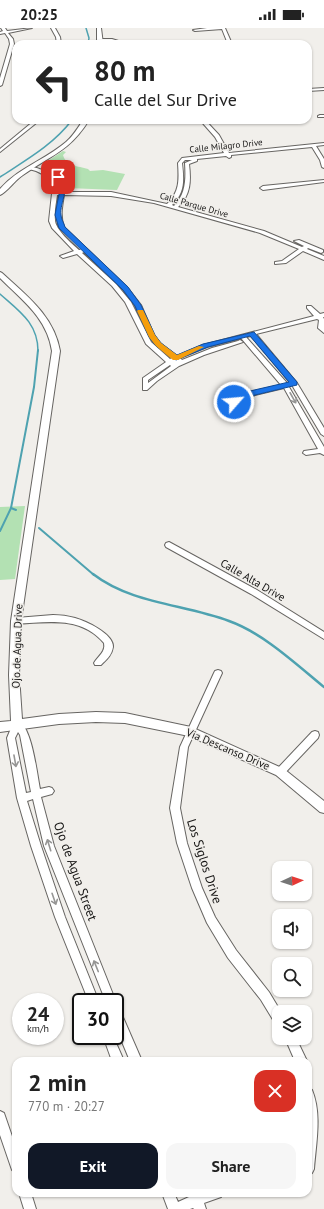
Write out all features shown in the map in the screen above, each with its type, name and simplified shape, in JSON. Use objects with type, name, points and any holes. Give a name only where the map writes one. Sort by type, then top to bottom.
[{"type":"street","points":[[0,85],[12,42],[7,32],[3,28]]},
{"type":"street","points":[[0,33],[30,28]]},
{"type":"street","points":[[53,28],[58,36],[58,40]]},
{"type":"street","points":[[99,28],[101,40]]},
{"type":"street","points":[[195,30],[224,28],[228,40]]},
{"type":"street","points":[[0,59],[8,59]]},
{"type":"street","points":[[312,90],[324,89]]},
{"type":"street","points":[[0,151],[33,124]]},
{"type":"street","points":[[0,193],[5,186],[15,178],[60,151],[79,132],[84,124]]},
{"type":"street","points":[[206,124],[217,136],[228,155]]},
{"type":"street","name":"Calle Milagro Drive","points":[[314,147],[324,144]]},
{"type":"street","points":[[314,147],[322,160],[324,167]]},
{"type":"street","name":"Calle Milagro Drive","points":[[182,183],[180,163],[184,159],[324,147]]},
{"type":"street","name":"Calle Milagro Drive","points":[[184,159],[189,161],[228,155]]},
{"type":"street","name":"Calle Milagro Drive","points":[[174,205],[186,194],[188,183],[187,163],[189,161]]},
{"type":"street","points":[[34,166],[56,175],[60,181],[62,191],[52,221],[54,227],[120,293],[158,344],[178,360]]},
{"type":"street","points":[[34,166],[53,180],[56,206],[62,228],[127,291],[138,305],[148,343],[172,364]]},
{"type":"street","points":[[263,188],[324,181]]},
{"type":"street","points":[[174,205],[182,183],[188,183]]},
{"type":"street","name":"Calle Parque Drive","points":[[55,191],[102,192],[135,196],[264,228],[324,252]]},
{"type":"street","name":"Calle Parque Drive","points":[[239,223],[324,258]]},
{"type":"street","points":[[277,263],[284,262],[308,245]]},
{"type":"street","points":[[63,256],[85,250]]},
{"type":"street","name":"Ojo de Agua Drive","points":[[0,274],[44,318],[54,338],[56,351],[16,621],[14,674],[18,724],[11,738],[22,798],[36,846],[60,916],[90,993]]},
{"type":"street","points":[[113,295],[127,291]]},
{"type":"street","points":[[309,307],[322,319]]},
{"type":"street","points":[[172,364],[155,378],[145,389],[145,379],[178,360],[244,338],[322,319]]},
{"type":"street","points":[[322,319],[321,328],[324,330]]},
{"type":"street","points":[[254,336],[295,384],[324,434]]},
{"type":"street","points":[[244,338],[285,385],[323,451],[306,453]]},
{"type":"street","points":[[234,402],[252,393],[295,384]]},
{"type":"street","name":"Calle Alta Drive","points":[[170,545],[254,592],[324,636]]},
{"type":"street","points":[[16,621],[59,619],[74,620],[86,626],[100,634],[107,640],[109,645],[107,653],[98,663]]},
{"type":"street","name":"Los Siglos Drive","points":[[218,673],[184,747],[175,808],[182,843],[197,888],[211,920],[232,954],[265,996],[272,1008]]},
{"type":"street","name":"Via Descanso Drive","points":[[0,726],[59,719],[125,718],[191,732],[280,772],[324,808]]},
{"type":"street","name":"Ojo de Agua Street","points":[[18,724],[24,734],[36,794],[49,846],[107,993]]},
{"type":"street","points":[[280,772],[315,735]]},
{"type":"street","points":[[22,798],[49,791]]},
{"type":"street","points":[[60,916],[74,910]]},
{"type":"street","points":[[124,1035],[134,1057]]},
{"type":"street","points":[[111,1045],[116,1057]]},
{"type":"street","points":[[293,1045],[299,1057]]},
{"type":"street","points":[[0,1117],[12,1154]]},
{"type":"street","points":[[26,1197],[30,1209]]},
{"type":"street","points":[[170,1197],[176,1209],[206,1197]]},
{"type":"green space","points":[[63,151],[66,152],[63,155],[65,159],[73,165],[88,169],[90,171],[103,170],[125,174],[117,190],[67,188],[60,176],[43,164]]},
{"type":"green space","points":[[25,506],[15,579],[0,580],[0,507]]},
{"type":"waterway","points":[[86,28],[89,40]]},
{"type":"waterway","points":[[0,177],[48,145],[69,124]]},
{"type":"waterway","points":[[0,294],[20,312],[31,325],[35,333],[38,350]]},
{"type":"waterway","points":[[11,508],[34,387],[38,350]]},
{"type":"waterway","points":[[0,531],[11,508]]},
{"type":"waterway","points":[[11,508],[16,510]]},
{"type":"waterway","points":[[39,528],[94,575]]},
{"type":"waterway","points":[[93,574],[108,584],[141,598],[212,615],[242,626],[267,641],[324,687]]},
{"type":"slow traffic","points":[[140,311],[151,336],[158,344],[176,358],[201,347]]},
{"type":"route","points":[[58,177],[63,189],[58,215],[62,228],[125,288],[138,305],[151,336],[158,344],[176,358],[205,346],[252,333],[295,384],[277,386],[252,393],[234,402]]}]
